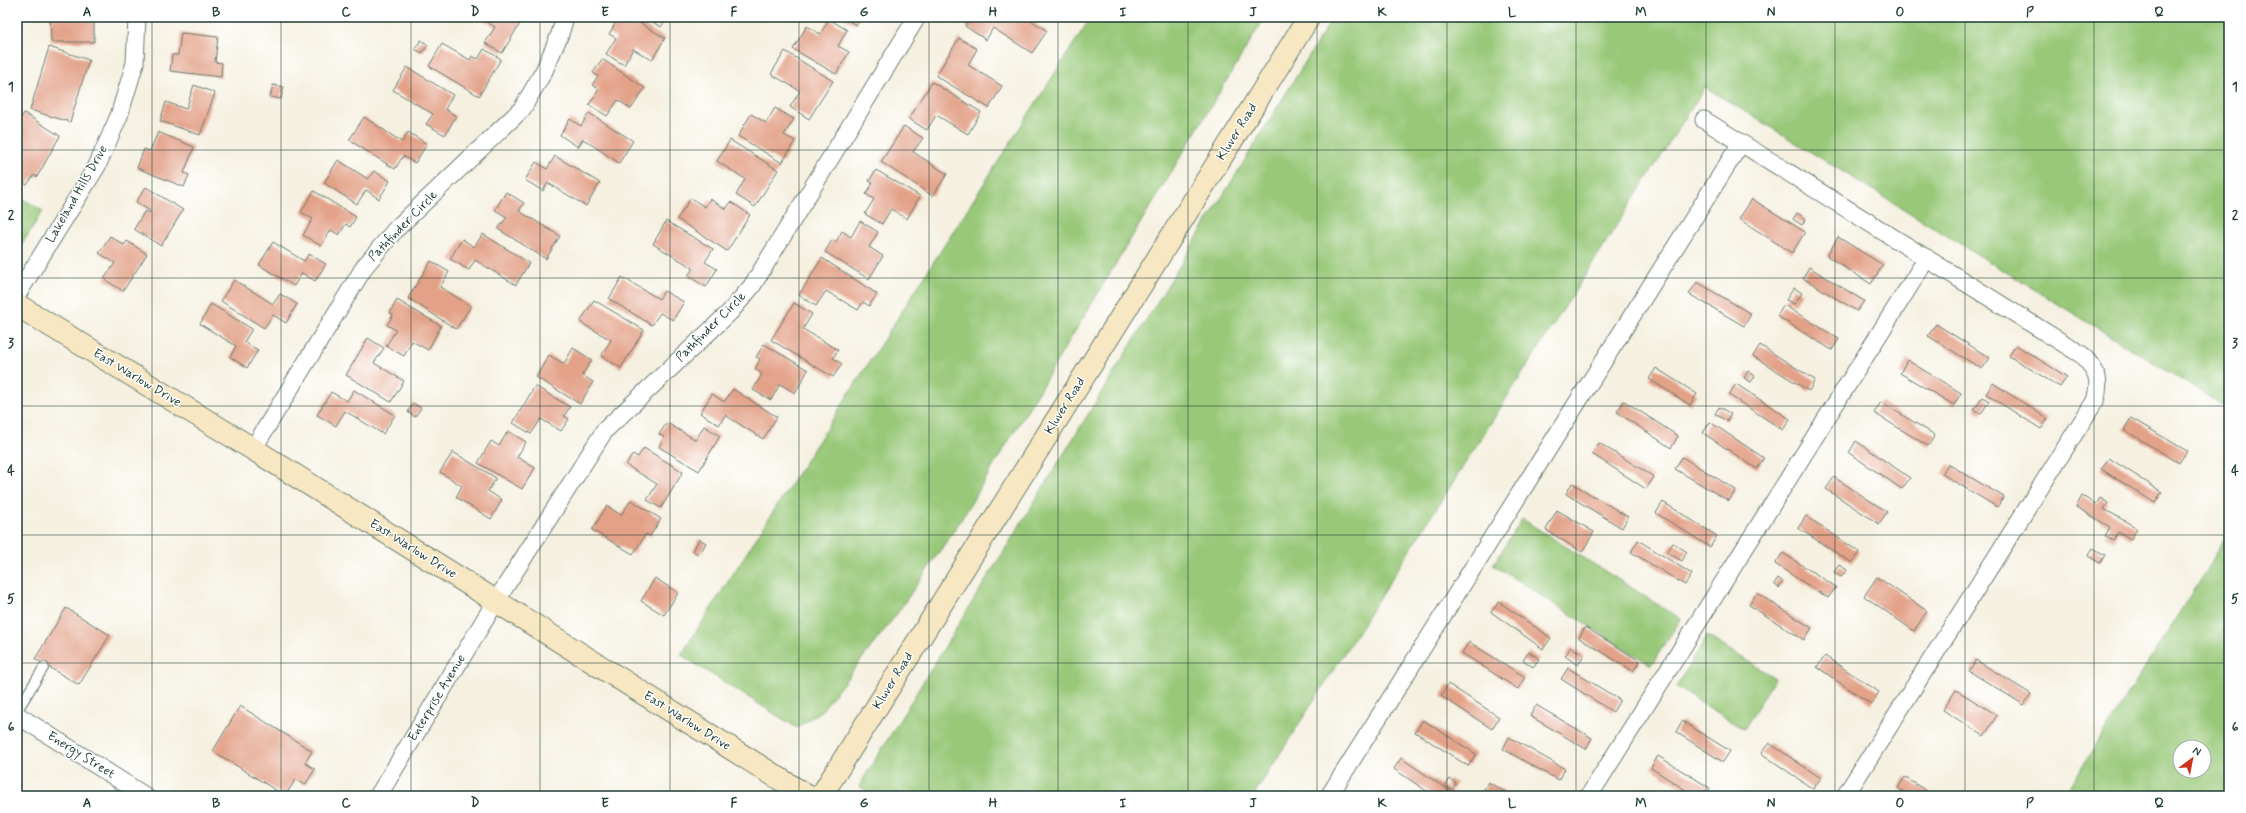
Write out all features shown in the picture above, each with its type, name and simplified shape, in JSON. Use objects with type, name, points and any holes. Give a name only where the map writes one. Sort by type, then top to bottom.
[{"type":"street","name":"Lakeland Hills Drive","points":[[17,295],[97,166],[119,116],[135,63],[137,17]]},
{"type":"street","name":"Pathfinder Circle","points":[[253,449],[365,266],[396,229],[522,109],[544,71],[565,17]]},
{"type":"street","name":"Pathfinder Circle","points":[[496,601],[605,430],[730,312],[752,286],[917,17]]},
{"type":"street","name":"Kluver Road","points":[[821,796],[1309,17]]},
{"type":"street","points":[[1704,120],[2082,355],[2094,368],[2099,384],[2094,401],[1845,796]]},
{"type":"street","points":[[1329,796],[1741,143]]},
{"type":"street","points":[[1588,796],[1927,258]]},
{"type":"street","name":"East Warlow Drive","points":[[17,305],[253,449],[807,796]]},
{"type":"street","name":"Enterprise Avenue","points":[[378,796],[496,601]]},
{"type":"street","name":"Energy Street","points":[[17,715],[145,796]]},
{"type":"lane","points":[[17,711],[44,667]]},
{"type":"green space","points":[[1091,17],[1265,17],[959,523],[896,615],[823,709],[797,728],[681,655]]},
{"type":"green space","points":[[1333,17],[2229,17],[2229,409],[1705,87],[1253,796],[874,796],[859,786]]},
{"type":"green space","points":[[17,195],[43,211],[17,252]]},
{"type":"green space","points":[[1522,519],[1681,619],[1651,665],[1493,565]]},
{"type":"green space","points":[[2229,532],[2229,796],[2064,796],[2213,559]]},
{"type":"green space","points":[[1707,636],[1775,678],[1744,729],[1676,687]]},
{"type":"building","points":[[50,17],[94,17],[94,42],[51,42]]},
{"type":"building","points":[[479,17],[524,17],[502,53],[485,43],[495,27]]},
{"type":"building","points":[[612,17],[630,17],[665,38],[652,60],[633,49],[624,65],[606,54],[616,38],[609,34],[615,24],[610,21]]},
{"type":"building","points":[[644,17],[667,17],[661,27]]},
{"type":"building","points":[[842,17],[861,17],[856,25]]},
{"type":"building","points":[[971,17],[1026,17],[1047,31],[1032,53],[993,28],[986,40],[965,26]]},
{"type":"building","points":[[829,19],[847,30],[838,46],[849,52],[836,74],[793,49],[807,26],[820,34]]},
{"type":"building","points":[[181,33],[218,37],[215,62],[222,63],[221,77],[170,71],[172,55],[178,55]]},
{"type":"building","points":[[959,38],[977,49],[968,65],[1002,86],[989,108],[936,76]]},
{"type":"building","points":[[421,40],[428,45],[422,53],[415,49]]},
{"type":"building","points":[[442,44],[470,60],[472,56],[478,59],[484,49],[501,59],[479,96],[429,66]]},
{"type":"building","points":[[49,47],[89,60],[70,122],[30,110]]},
{"type":"building","points":[[785,51],[833,81],[809,119],[790,107],[800,91],[771,74]]},
{"type":"building","points":[[602,59],[645,88],[631,109],[618,100],[607,116],[589,105],[599,89],[592,85],[598,76],[593,73]]},
{"type":"building","points":[[407,67],[453,95],[445,109],[456,116],[445,135],[426,124],[433,114],[393,90]]},
{"type":"building","points":[[932,82],[981,112],[968,134],[936,115],[927,130],[909,119]]},
{"type":"building","points":[[194,85],[215,93],[200,135],[160,121],[166,102],[186,109]]},
{"type":"building","points":[[273,85],[284,87],[281,99],[270,97]]},
{"type":"building","points":[[775,108],[794,119],[784,135],[795,141],[782,163],[738,136],[751,114],[766,123]]},
{"type":"building","points":[[24,113],[60,136],[37,177],[34,175],[27,185],[17,179],[17,125]]},
{"type":"building","points":[[589,113],[633,141],[619,163],[583,139],[578,147],[560,135],[570,119],[581,126]]},
{"type":"building","points":[[364,117],[402,142],[408,132],[427,144],[415,163],[403,156],[395,169],[349,140]]},
{"type":"building","points":[[904,126],[923,138],[913,152],[947,174],[933,196],[881,162]]},
{"type":"building","points":[[158,132],[194,147],[184,173],[189,175],[184,187],[137,168],[144,149],[150,151]]},
{"type":"building","points":[[730,140],[778,170],[755,207],[736,195],[745,179],[717,161]]},
{"type":"building","points":[[555,156],[600,183],[586,206],[548,183],[543,191],[525,180],[536,162],[547,169]]},
{"type":"building","points":[[338,160],[368,179],[374,171],[390,181],[379,199],[366,190],[357,204],[324,183]]},
{"type":"building","points":[[876,170],[920,196],[907,219],[891,209],[882,224],[865,214],[874,199],[866,194],[873,183],[869,181]]},
{"type":"building","points":[[146,187],[183,210],[161,246],[134,229],[145,211],[149,213],[150,211],[136,202]]},
{"type":"building","points":[[314,191],[356,217],[350,227],[346,224],[339,235],[331,230],[321,246],[303,235],[313,219],[301,212]]},
{"type":"building","points":[[506,192],[524,203],[519,211],[560,236],[546,259],[498,229],[507,217],[495,210]]},
{"type":"building","points":[[691,198],[705,207],[710,199],[726,209],[731,202],[750,215],[727,251],[677,219]]},
{"type":"building","points":[[1752,199],[1805,232],[1792,253],[1739,219]]},
{"type":"building","points":[[1797,213],[1806,219],[1802,225],[1793,219]]},
{"type":"building","points":[[666,221],[713,249],[705,262],[717,269],[706,287],[688,276],[693,268],[653,244]]},
{"type":"building","points":[[860,221],[878,232],[869,247],[883,256],[869,279],[825,252],[832,240],[836,242],[842,231],[851,237]]},
{"type":"building","points":[[483,234],[529,263],[516,285],[475,260],[469,270],[450,259],[462,239],[474,247]]},
{"type":"building","points":[[110,236],[124,245],[127,241],[147,254],[123,291],[104,279],[115,263],[99,253]]},
{"type":"building","points":[[1838,237],[1883,265],[1871,284],[1827,256]]},
{"type":"building","points":[[273,242],[304,261],[309,254],[326,264],[315,281],[302,273],[294,286],[259,265]]},
{"type":"building","points":[[822,258],[877,294],[869,306],[863,302],[858,310],[826,291],[816,306],[799,295]]},
{"type":"building","points":[[431,261],[449,272],[440,287],[471,306],[456,329],[408,298]]},
{"type":"building","points":[[1809,267],[1864,301],[1857,311],[1803,278]]},
{"type":"building","points":[[622,277],[659,299],[664,291],[684,302],[673,320],[660,313],[652,325],[609,299]]},
{"type":"building","points":[[234,280],[273,304],[280,294],[297,304],[286,323],[273,315],[264,328],[221,301]]},
{"type":"building","points":[[1697,282],[1751,314],[1744,326],[1689,294]]},
{"type":"building","points":[[1794,288],[1802,293],[1795,304],[1786,300]]},
{"type":"building","points":[[397,300],[441,326],[428,350],[412,341],[404,356],[386,346],[396,330],[387,325],[393,315],[390,313]]},
{"type":"building","points":[[594,300],[644,330],[621,368],[601,356],[611,340],[580,322]]},
{"type":"building","points":[[794,303],[812,314],[803,329],[838,350],[833,358],[842,364],[833,377],[771,340]]},
{"type":"building","points":[[211,304],[252,329],[244,342],[258,350],[247,368],[230,357],[236,346],[200,324]]},
{"type":"building","points":[[1784,305],[1839,339],[1832,350],[1777,316]]},
{"type":"building","points":[[1936,324],[1990,358],[1982,369],[1928,336]]},
{"type":"building","points":[[368,338],[384,348],[374,363],[404,381],[391,402],[346,375]]},
{"type":"building","points":[[764,344],[808,370],[795,393],[780,384],[771,400],[753,390],[762,374],[755,369],[760,359],[756,357]]},
{"type":"building","points":[[1760,345],[1815,380],[1809,391],[1753,356]]},
{"type":"building","points":[[2016,345],[2067,377],[2060,387],[2009,356]]},
{"type":"building","points":[[573,348],[592,360],[582,375],[593,382],[580,404],[536,377],[549,355],[564,364]]},
{"type":"building","points":[[1907,360],[1961,393],[1954,405],[1900,373]]},
{"type":"building","points":[[1656,368],[1697,394],[1690,405],[1649,379]]},
{"type":"building","points":[[1748,371],[1755,376],[1751,382],[1744,378]]},
{"type":"building","points":[[1993,383],[2048,419],[2041,429],[1986,394]]},
{"type":"building","points":[[1736,384],[1790,419],[1783,430],[1729,395]]},
{"type":"building","points":[[535,386],[570,407],[564,416],[569,419],[561,431],[541,419],[531,434],[513,423]]},
{"type":"building","points":[[733,389],[777,417],[763,439],[725,415],[719,425],[700,413],[712,394],[724,402]]},
{"type":"building","points":[[354,390],[395,415],[383,434],[345,411],[336,426],[317,415],[331,392],[347,401]]},
{"type":"building","points":[[1982,397],[1989,401],[1981,414],[1974,410]]},
{"type":"building","points":[[1624,401],[1678,436],[1671,448],[1617,412]]},
{"type":"building","points":[[1881,402],[1935,435],[1928,446],[1874,413]]},
{"type":"building","points":[[413,403],[421,408],[415,417],[408,412]]},
{"type":"building","points":[[1719,407],[1731,414],[1727,421],[1715,414]]},
{"type":"building","points":[[2131,418],[2187,451],[2179,463],[2124,430]]},
{"type":"building","points":[[1710,422],[1764,458],[1757,469],[1703,433]]},
{"type":"building","points":[[667,423],[696,440],[704,426],[720,436],[699,471],[659,447],[664,437],[659,434]]},
{"type":"building","points":[[508,431],[526,442],[517,457],[535,468],[522,489],[478,463],[491,441],[499,446]]},
{"type":"building","points":[[1856,441],[1910,478],[1902,489],[1849,453]]},
{"type":"building","points":[[1599,443],[1654,477],[1646,489],[1592,454]]},
{"type":"building","points":[[644,448],[683,472],[661,508],[647,500],[657,484],[626,465],[633,454],[638,457]]},
{"type":"building","points":[[453,452],[496,478],[488,491],[502,500],[491,519],[456,497],[462,486],[440,472]]},
{"type":"building","points":[[1682,457],[1736,490],[1729,501],[1675,469]]},
{"type":"building","points":[[2109,458],[2162,492],[2155,503],[2101,469]]},
{"type":"building","points":[[1948,464],[2004,497],[1997,507],[1942,474]]},
{"type":"building","points":[[1834,477],[1887,512],[1879,524],[1826,489]]},
{"type":"building","points":[[1572,483],[1628,517],[1622,528],[1566,494]]},
{"type":"building","points":[[2082,496],[2096,504],[2100,498],[2108,503],[2104,509],[2137,528],[2131,539],[2118,532],[2113,541],[2105,536],[2110,527],[2076,507]]},
{"type":"building","points":[[631,500],[661,519],[650,536],[646,534],[633,554],[592,530],[607,506],[621,515]]},
{"type":"building","points":[[1663,502],[1717,536],[1710,547],[1656,513]]},
{"type":"building","points":[[1557,510],[1594,532],[1582,552],[1546,530]]},
{"type":"building","points":[[1806,516],[1859,552],[1852,563],[1798,528]]},
{"type":"building","points":[[699,539],[706,543],[699,555],[693,551]]},
{"type":"building","points":[[1638,540],[1692,574],[1685,585],[1631,552]]},
{"type":"building","points":[[1673,543],[1687,552],[1682,561],[1667,552]]},
{"type":"building","points":[[2093,548],[2105,555],[2100,563],[2088,556]]},
{"type":"building","points":[[1783,553],[1836,587],[1828,598],[1775,564]]},
{"type":"building","points":[[1839,565],[1847,570],[1841,577],[1834,572]]},
{"type":"building","points":[[1877,577],[1927,611],[1914,631],[1864,596]]},
{"type":"building","points":[[655,578],[678,593],[664,615],[641,601]]},
{"type":"building","points":[[1778,578],[1783,582],[1779,588],[1774,584]]},
{"type":"building","points":[[1757,593],[1812,628],[1804,640],[1749,605]]},
{"type":"building","points":[[1499,602],[1551,638],[1543,649],[1491,612]]},
{"type":"building","points":[[66,608],[110,635],[79,685],[35,659]]},
{"type":"building","points":[[1585,627],[1640,661],[1633,671],[1579,638]]},
{"type":"building","points":[[1469,642],[1525,677],[1518,689],[1462,653]]},
{"type":"building","points":[[1571,647],[1584,655],[1578,665],[1565,656]]},
{"type":"building","points":[[1529,652],[1539,659],[1533,667],[1523,660]]},
{"type":"building","points":[[1825,656],[1879,692],[1871,704],[1817,667]]},
{"type":"building","points":[[1976,660],[2031,694],[2024,705],[1969,671]]},
{"type":"building","points":[[1568,668],[1620,700],[1613,712],[1561,679]]},
{"type":"building","points":[[1448,684],[1499,717],[1492,729],[1441,696]]},
{"type":"building","points":[[1956,690],[1997,715],[1984,736],[1943,710]]},
{"type":"building","points":[[1536,705],[1592,738],[1586,749],[1530,716]]},
{"type":"building","points":[[240,706],[312,751],[305,763],[315,769],[305,785],[296,779],[285,796],[213,751]]},
{"type":"building","points":[[1423,720],[1476,754],[1468,766],[1415,732]]},
{"type":"building","points":[[1682,721],[1730,751],[1723,762],[1676,732]]},
{"type":"building","points":[[1509,737],[1565,769],[1558,780],[1503,749]]},
{"type":"building","points":[[1769,743],[1821,778],[1813,789],[1761,753]]},
{"type":"building","points":[[1658,756],[1710,788],[1705,796],[1695,796],[1651,768]]},
{"type":"building","points":[[1401,758],[1454,794],[1453,796],[1434,796],[1394,769]]},
{"type":"building","points":[[1905,777],[1934,796],[1910,796],[1898,788]]},
{"type":"building","points":[[1450,779],[1456,783],[1452,790],[1445,786]]},
{"type":"building","points":[[1488,782],[1512,796],[1487,796],[1482,793]]}]
